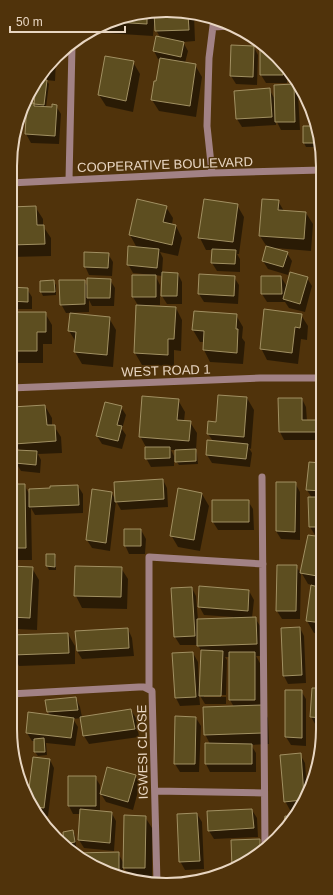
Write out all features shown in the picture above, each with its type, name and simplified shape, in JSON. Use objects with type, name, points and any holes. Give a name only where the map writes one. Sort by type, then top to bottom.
[{"type":"street","points":[[212,174],[207,126],[209,58],[213,25]]},
{"type":"street","points":[[213,28],[221,27]]},
{"type":"street","points":[[69,180],[72,51]]},
{"type":"street","name":"COOPERATIVE BOULEVARD","points":[[17,183],[316,170]]},
{"type":"street","name":"WEST ROAD 1","points":[[17,388],[260,378],[316,378]]},
{"type":"street","points":[[262,477],[265,841]]},
{"type":"street","points":[[149,689],[149,557],[263,564]]},
{"type":"street","name":"IGWESI CLOSE","points":[[17,694],[139,687],[152,691],[157,878]]},
{"type":"street","points":[[155,791],[264,793]]},
{"type":"building","points":[[154,17],[188,18],[189,30],[155,31]]},
{"type":"building","points":[[147,18],[147,24],[126,23]]},
{"type":"building","points":[[156,36],[184,42],[181,57],[153,51]]},
{"type":"building","points":[[231,45],[254,46],[253,77],[230,76]]},
{"type":"building","points":[[260,50],[279,68],[283,75],[260,75]]},
{"type":"building","points":[[105,56],[134,61],[126,101],[98,95]]},
{"type":"building","points":[[160,58],[196,64],[190,106],[151,100]]},
{"type":"building","points":[[44,80],[47,80],[44,105],[34,104],[35,95]]},
{"type":"building","points":[[292,84],[294,89],[295,122],[275,122],[274,85]]},
{"type":"building","points":[[270,88],[272,117],[236,119],[234,91]]},
{"type":"building","points":[[31,103],[34,103],[34,106],[52,107],[52,104],[57,105],[55,136],[25,134],[26,114]]},
{"type":"building","points":[[303,126],[310,126],[314,143],[303,143]]},
{"type":"building","points":[[137,199],[167,206],[163,222],[176,225],[172,245],[129,235]]},
{"type":"building","points":[[204,199],[238,204],[233,242],[198,238]]},
{"type":"building","points":[[262,199],[279,200],[278,210],[306,212],[304,239],[259,236]]},
{"type":"building","points":[[36,206],[37,225],[44,225],[45,244],[17,245],[17,207]]},
{"type":"building","points":[[128,246],[159,249],[157,268],[127,265]]},
{"type":"building","points":[[266,246],[288,252],[283,267],[262,261]]},
{"type":"building","points":[[212,249],[236,250],[235,264],[211,263]]},
{"type":"building","points":[[84,252],[109,253],[108,268],[84,267]]},
{"type":"building","points":[[162,272],[178,273],[177,296],[161,296]]},
{"type":"building","points":[[290,272],[308,277],[300,304],[283,299]]},
{"type":"building","points":[[199,274],[235,276],[234,296],[198,294]]},
{"type":"building","points":[[132,275],[156,275],[156,297],[132,297]]},
{"type":"building","points":[[261,276],[281,276],[282,294],[261,294]]},
{"type":"building","points":[[87,278],[111,279],[110,298],[87,298]]},
{"type":"building","points":[[54,280],[55,292],[40,292],[40,281]]},
{"type":"building","points":[[59,280],[85,280],[85,304],[60,305]]},
{"type":"building","points":[[17,287],[28,288],[28,302],[17,301]]},
{"type":"building","points":[[136,305],[176,307],[174,339],[168,339],[168,355],[134,353]]},
{"type":"building","points":[[264,309],[302,314],[300,328],[295,327],[292,353],[260,349]]},
{"type":"building","points":[[194,311],[237,314],[237,353],[203,350],[204,331],[192,330]]},
{"type":"building","points":[[17,312],[46,312],[46,332],[37,332],[37,351],[17,351]]},
{"type":"building","points":[[70,313],[110,317],[107,355],[74,352],[76,332],[68,331]]},
{"type":"building","points":[[218,395],[247,397],[244,437],[207,434],[208,421],[216,422]]},
{"type":"building","points":[[142,396],[179,399],[177,420],[191,421],[189,441],[139,437]]},
{"type":"building","points":[[278,398],[302,398],[302,420],[316,420],[316,432],[279,432]]},
{"type":"building","points":[[105,402],[122,406],[117,425],[122,426],[118,441],[96,436]]},
{"type":"building","points":[[45,405],[47,425],[55,425],[56,441],[17,444],[17,407]]},
{"type":"building","points":[[207,440],[248,444],[246,459],[206,455]]},
{"type":"building","points":[[145,447],[170,447],[170,458],[145,459]]},
{"type":"building","points":[[196,449],[196,461],[175,462],[175,450]]},
{"type":"building","points":[[17,450],[37,451],[36,465],[17,463]]},
{"type":"building","points":[[309,462],[316,463],[316,491],[306,490]]},
{"type":"building","points":[[163,479],[164,499],[115,502],[114,482]]},
{"type":"building","points":[[276,482],[296,482],[295,532],[276,531]]},
{"type":"building","points":[[17,484],[25,484],[26,548],[17,548]]},
{"type":"building","points":[[78,485],[79,505],[29,507],[29,489],[50,488],[50,486]]},
{"type":"building","points":[[178,488],[202,493],[194,540],[170,536]]},
{"type":"building","points":[[92,489],[112,492],[106,543],[86,540]]},
{"type":"building","points":[[308,497],[316,497],[316,527],[309,527]]},
{"type":"building","points":[[212,500],[249,500],[249,522],[212,522]]},
{"type":"building","points":[[124,529],[141,529],[141,546],[124,546]]},
{"type":"building","points":[[308,535],[316,536],[316,576],[300,573]]},
{"type":"building","points":[[46,554],[55,554],[55,567],[46,566]]},
{"type":"building","points":[[277,565],[297,565],[296,611],[276,611]]},
{"type":"building","points":[[17,566],[33,567],[30,618],[17,617]]},
{"type":"building","points":[[75,566],[122,567],[121,597],[74,596]]},
{"type":"building","points":[[311,585],[316,586],[316,622],[306,621]]},
{"type":"building","points":[[199,586],[249,590],[248,611],[198,607]]},
{"type":"building","points":[[192,587],[195,636],[174,637],[171,588]]},
{"type":"building","points":[[256,617],[257,644],[197,646],[197,619]]},
{"type":"building","points":[[300,627],[302,675],[283,676],[281,628]]},
{"type":"building","points":[[128,628],[129,648],[77,651],[75,631]]},
{"type":"building","points":[[68,633],[69,653],[17,655],[17,635]]},
{"type":"building","points":[[201,650],[223,651],[221,696],[199,696]]},
{"type":"building","points":[[193,652],[196,697],[175,698],[172,653]]},
{"type":"building","points":[[229,652],[255,652],[255,700],[229,700]]},
{"type":"building","points":[[312,688],[316,688],[316,717],[310,717]]},
{"type":"building","points":[[285,690],[302,690],[302,738],[285,737]]},
{"type":"building","points":[[76,697],[78,710],[47,712],[45,700]]},
{"type":"building","points":[[262,705],[263,733],[204,735],[203,707]]},
{"type":"building","points":[[131,709],[135,729],[83,736],[80,717]]},
{"type":"building","points":[[28,712],[74,718],[71,738],[26,733]]},
{"type":"building","points":[[175,716],[196,717],[195,764],[174,764]]},
{"type":"building","points":[[44,738],[45,752],[34,752],[34,739]]},
{"type":"building","points":[[205,743],[252,744],[252,764],[205,764]]},
{"type":"building","points":[[301,753],[304,789],[298,800],[284,802],[280,755]]},
{"type":"building","points":[[33,757],[50,759],[44,808],[40,808],[29,788]]},
{"type":"building","points":[[107,767],[136,775],[128,802],[100,794]]},
{"type":"building","points":[[68,776],[96,776],[96,806],[68,806]]},
{"type":"building","points":[[80,809],[112,812],[110,843],[78,840]]},
{"type":"building","points":[[252,809],[254,828],[208,831],[207,811]]},
{"type":"building","points":[[197,813],[200,861],[179,862],[177,814]]},
{"type":"building","points":[[124,815],[146,816],[145,868],[123,868]]},
{"type":"building","points":[[73,830],[75,842],[70,843],[63,836],[63,832]]},
{"type":"building","points":[[260,839],[260,845],[232,864],[231,840]]},
{"type":"building","points":[[119,852],[119,870],[100,863],[83,853]]}]
